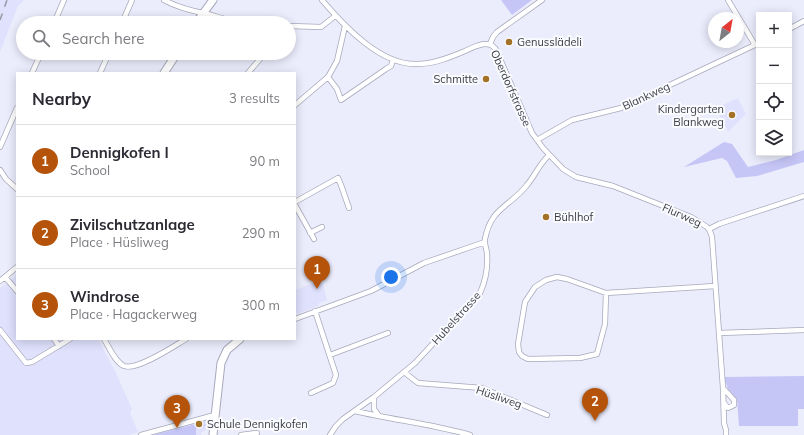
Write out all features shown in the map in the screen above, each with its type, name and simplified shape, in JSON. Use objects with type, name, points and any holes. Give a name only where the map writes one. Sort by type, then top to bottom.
[{"type":"street","points":[[57,16],[64,0]]},
{"type":"street","points":[[125,16],[132,0]]},
{"type":"street","points":[[164,0],[187,10],[213,16]]},
{"type":"street","points":[[200,16],[213,0]]},
{"type":"street","name":"Oberdorfstrasse","points":[[322,0],[335,16],[361,39],[384,55],[393,60],[406,64],[420,64],[435,61],[463,52],[481,44],[490,44],[496,49],[527,124],[536,140],[549,156]]},
{"type":"street","points":[[490,44],[497,32],[542,0]]},
{"type":"street","name":"Blankweg","points":[[728,0],[756,42]]},
{"type":"street","points":[[296,26],[322,27],[335,16]]},
{"type":"street","points":[[792,28],[804,22]]},
{"type":"street","points":[[296,104],[328,77],[337,61],[345,26]]},
{"type":"street","name":"Blankweg","points":[[536,140],[572,120],[621,108],[756,44]]},
{"type":"street","points":[[32,72],[38,60]]},
{"type":"street","points":[[100,72],[106,60]]},
{"type":"street","points":[[165,72],[172,60]]},
{"type":"street","points":[[249,72],[259,60]]},
{"type":"street","points":[[328,77],[338,89],[340,100],[386,70],[393,60]]},
{"type":"street","points":[[0,147],[16,110]]},
{"type":"street","name":"Flurweg","points":[[549,156],[567,172],[581,179],[613,186],[691,217],[709,229],[719,224],[804,196]]},
{"type":"street","name":"Hubelstrasse","points":[[330,435],[338,423],[374,397],[415,363],[480,294],[484,284],[487,258],[485,242],[492,218],[527,186],[538,168],[549,156]]},
{"type":"street","points":[[0,170],[16,188]]},
{"type":"street","points":[[296,202],[338,178],[349,208]]},
{"type":"street","points":[[296,205],[314,239]]},
{"type":"street","points":[[310,233],[322,227]]},
{"type":"street","points":[[709,229],[712,237],[726,435]]},
{"type":"street","points":[[296,319],[371,291],[424,263],[485,242]]},
{"type":"street","points":[[0,281],[16,268]]},
{"type":"street","points":[[5,277],[16,290]]},
{"type":"street","points":[[606,293],[604,324],[597,354],[580,358],[528,358],[522,356],[519,352],[518,344],[525,302],[535,287],[546,280],[557,277],[567,279],[606,293],[715,286]]},
{"type":"street","points":[[311,393],[333,382],[336,375],[315,311]]},
{"type":"street","points":[[0,330],[26,363],[32,362],[69,340]]},
{"type":"street","points":[[719,333],[804,330]]},
{"type":"street","points":[[330,355],[388,333]]},
{"type":"street","points":[[55,340],[60,346]]},
{"type":"street","points":[[105,340],[121,364],[129,367],[140,364],[184,340]]},
{"type":"street","points":[[213,435],[221,363],[227,350],[239,340]]},
{"type":"street","name":"Hüsliweg","points":[[404,372],[418,383],[481,388],[547,415]]},
{"type":"street","points":[[723,388],[734,400],[734,404],[728,408],[724,403]]},
{"type":"street","points":[[374,397],[374,409],[379,416]]},
{"type":"street","points":[[355,411],[470,435]]},
{"type":"street","points":[[141,435],[215,416]]},
{"type":"street","points":[[241,435],[257,433]]},
{"type":"shaded area","points":[[0,0],[24,0],[18,6],[0,52]]},
{"type":"shaded area","points":[[501,0],[532,0],[512,15]]},
{"type":"shaded area","name":"Kindergarten Blankweg","points":[[738,98],[746,114],[728,132],[716,108]]},
{"type":"shaded area","points":[[724,142],[732,144],[748,167],[792,156],[792,154],[804,150],[804,162],[757,176],[736,178],[727,161],[722,158],[684,167]]},
{"type":"shaded area","points":[[16,276],[16,340],[99,340],[115,371],[132,409],[130,413],[138,432],[129,435],[0,435],[0,288]]},
{"type":"shaded area","points":[[322,280],[327,300],[319,303],[318,306],[297,314],[296,290]]},
{"type":"shaded area","points":[[804,376],[804,409],[798,409],[798,426],[739,426],[737,399],[728,389],[724,377]]},
{"type":"shaded area","name":"Schule Dennigkofen","points":[[209,419],[207,429],[202,432],[201,435],[146,435]]},
{"type":"shaded area","points":[[204,422],[205,426],[196,428],[196,435],[153,435]]},
{"type":"railway","points":[[0,20],[7,0]]},
{"type":"place","name":"Genusslädeli","points":[[509,42]]},
{"type":"place","name":"Schmitte","points":[[486,79]]},
{"type":"place","name":"Kindergarten Blankweg","points":[[732,115]]},
{"type":"place","name":"Bühlhof","points":[[546,217]]},
{"type":"place","name":"Dennigkofen I","points":[[317,289]]},
{"type":"place","name":"Zivilschutzanlage","points":[[595,421]]},
{"type":"place","name":"Schule Dennigkofen","points":[[199,424]]},
{"type":"place","name":"Windrose","points":[[177,428]]}]
